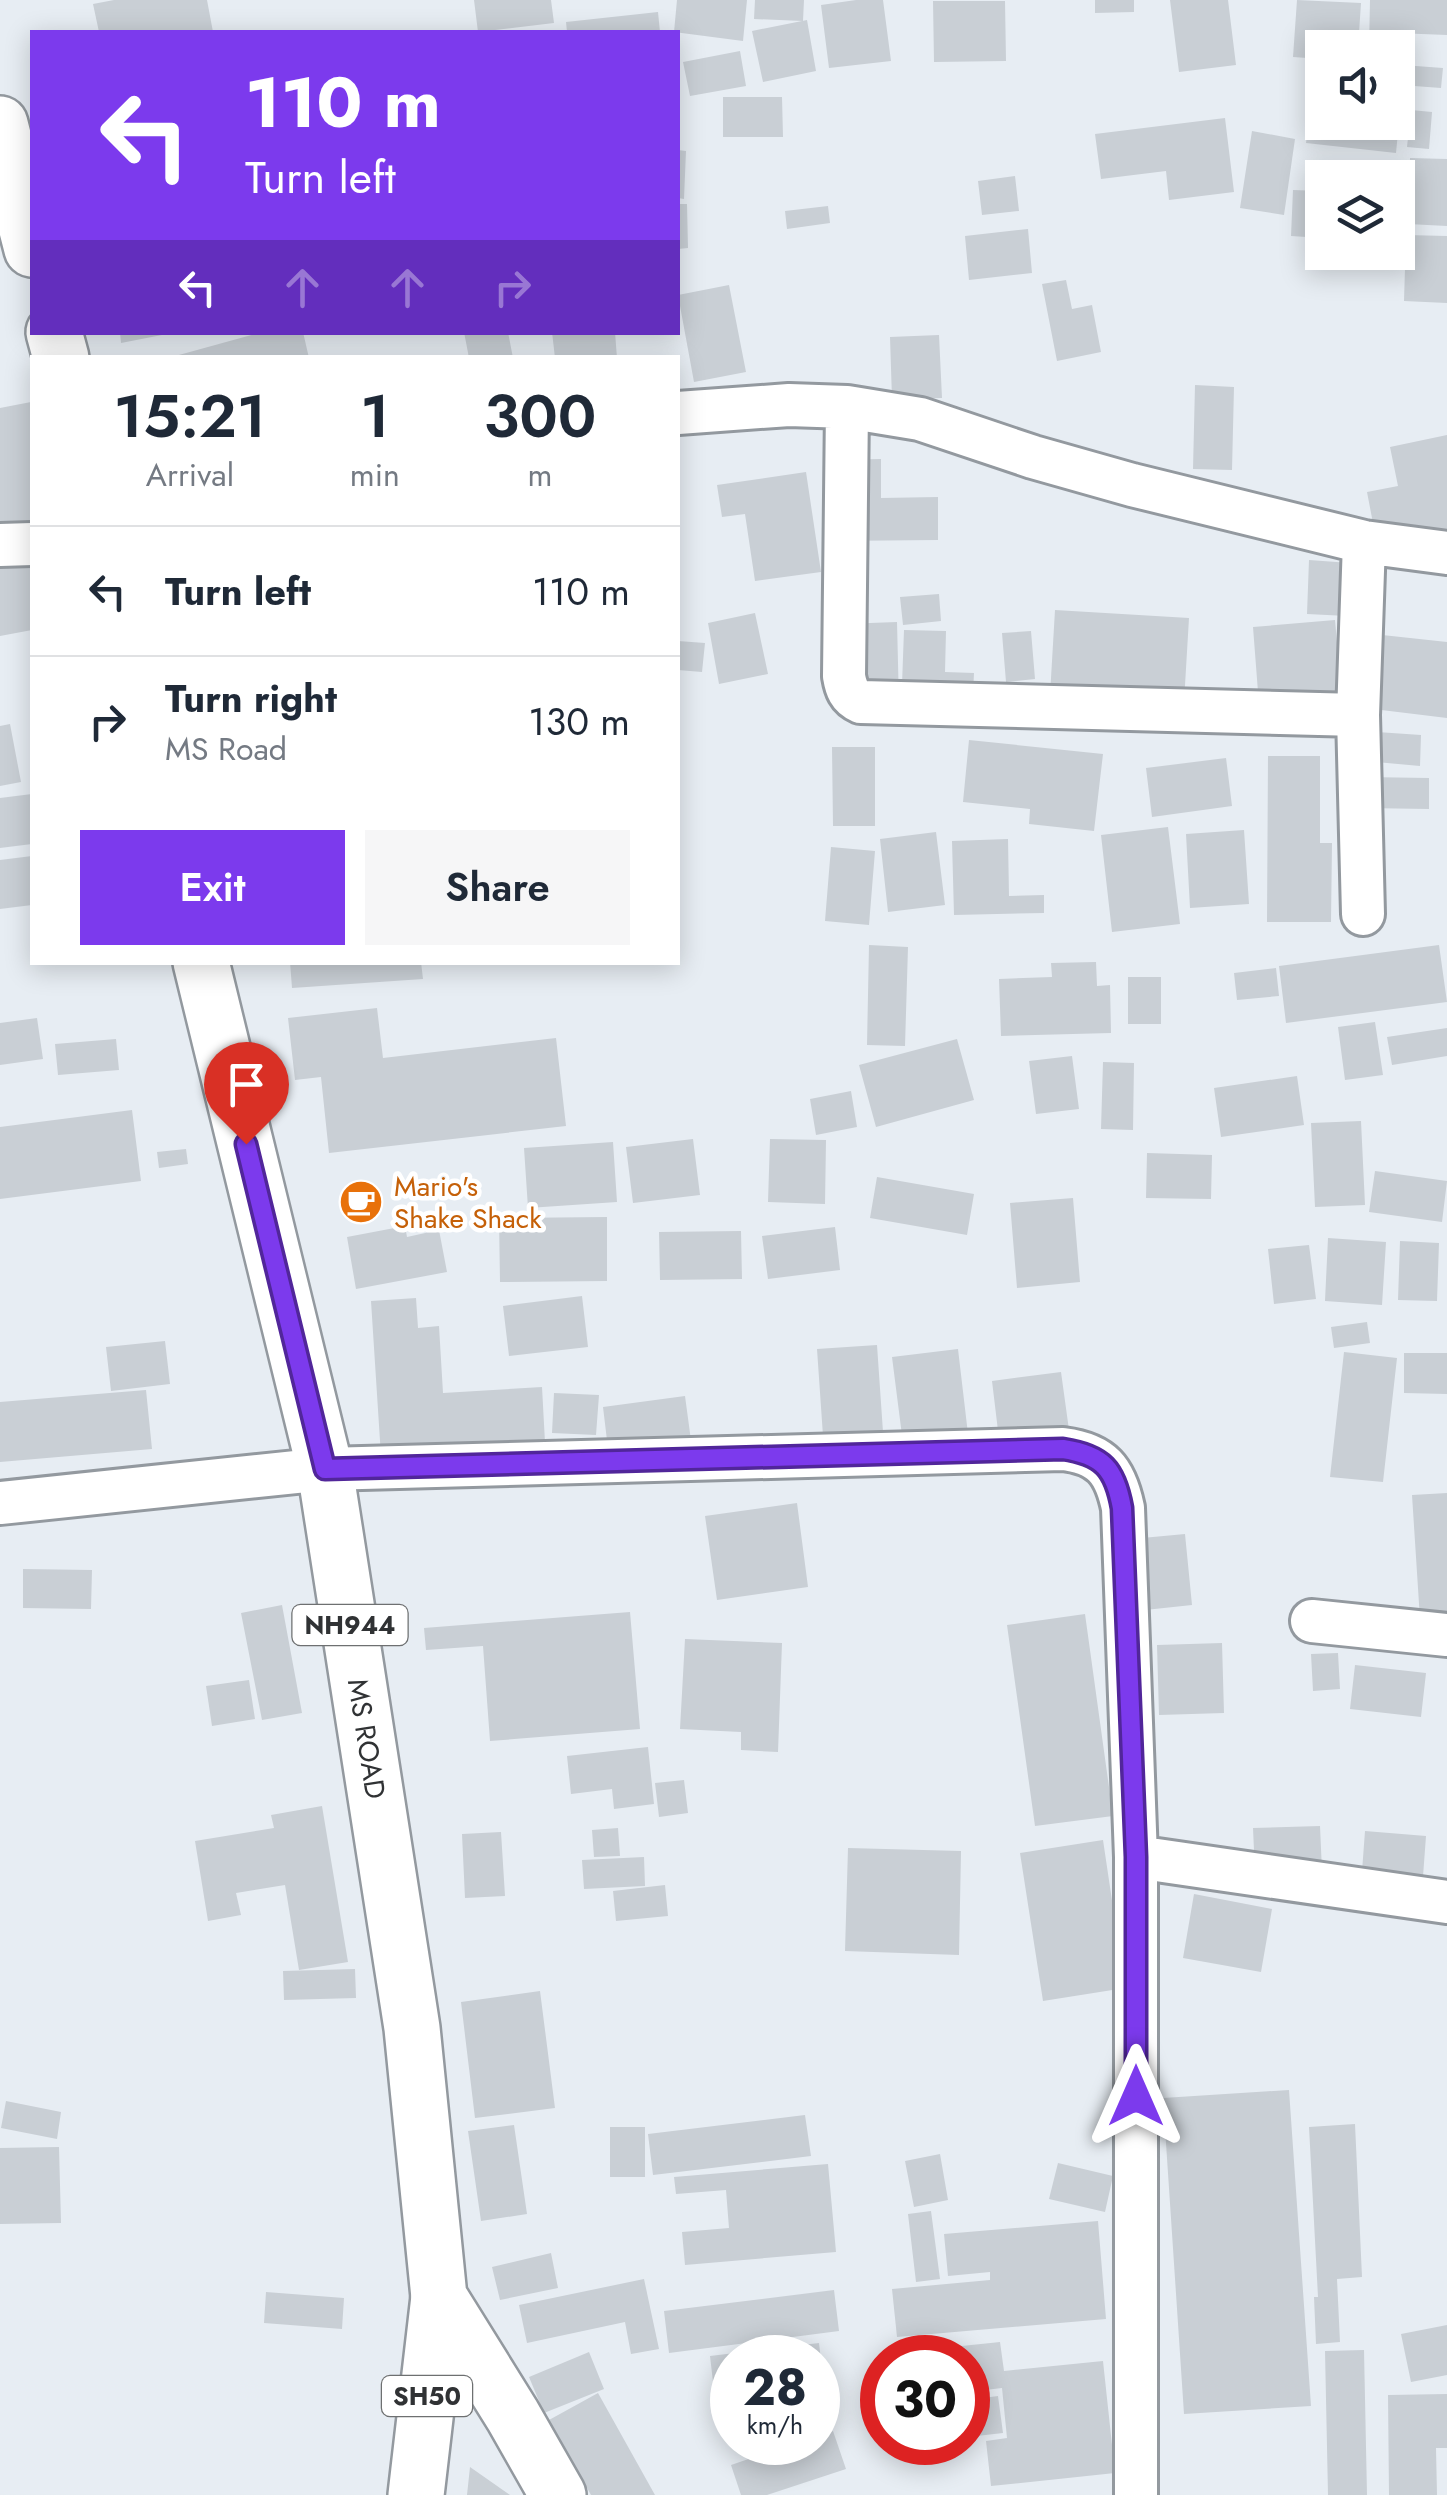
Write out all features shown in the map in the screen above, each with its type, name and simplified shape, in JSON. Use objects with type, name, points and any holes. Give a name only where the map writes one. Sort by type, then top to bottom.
[{"type":"main road","points":[[0,124],[30,241]]},
{"type":"main road","name":"MS ROAD","points":[[203,965],[325,1469],[412,2028],[439,2298],[558,2495]]},
{"type":"main road","name":"SH50","points":[[416,2495],[439,2298]]},
{"type":"street","points":[[680,413],[789,405],[847,407],[920,418],[1132,486],[1364,542],[1447,553]]},
{"type":"street","points":[[847,407],[844,676],[854,700],[1358,715]]},
{"type":"street","points":[[1363,914],[1358,715],[1364,542]]},
{"type":"street","points":[[0,544],[30,544]]},
{"type":"street","points":[[0,1504],[325,1469],[1063,1449],[1096,1456],[1111,1474],[1122,1508],[1136,1857],[1136,2495]]},
{"type":"street","points":[[1312,1621],[1447,1636]]},
{"type":"street","points":[[1136,1857],[1447,1902]]},
{"type":"building","points":[[114,0],[207,0],[213,30],[99,30],[93,4]]},
{"type":"building","points":[[474,0],[551,0],[554,23],[478,30]]},
{"type":"building","points":[[677,0],[747,0],[743,41],[674,30]]},
{"type":"building","points":[[755,0],[804,0],[803,21],[754,19]]},
{"type":"building","points":[[883,0],[891,61],[829,68],[821,5]]},
{"type":"building","points":[[1095,0],[1134,0],[1134,12],[1095,13]]},
{"type":"building","points":[[1170,0],[1228,0],[1236,65],[1179,72]]},
{"type":"building","points":[[1297,0],[1361,3],[1359,30],[1305,30],[1305,58],[1293,57]]},
{"type":"building","points":[[1370,0],[1447,0],[1447,35],[1369,30]]},
{"type":"building","points":[[933,1],[1005,1],[1006,61],[934,62]]},
{"type":"building","points":[[658,12],[660,30],[567,30],[566,22]]},
{"type":"building","points":[[807,20],[816,71],[763,82],[752,31]]},
{"type":"building","points":[[740,51],[746,86],[690,96],[683,62]]},
{"type":"building","points":[[1415,66],[1443,68],[1441,88],[1415,86]]},
{"type":"building","points":[[723,97],[782,97],[783,137],[723,137]]},
{"type":"building","points":[[1415,110],[1432,112],[1429,149],[1407,147],[1408,140],[1415,140]]},
{"type":"building","points":[[1225,118],[1234,192],[1169,200],[1166,171],[1101,179],[1095,134]]},
{"type":"building","points":[[1252,131],[1295,139],[1284,215],[1240,208]]},
{"type":"building","points":[[1306,140],[1397,140],[1396,153],[1306,143]]},
{"type":"building","points":[[680,150],[686,151],[684,199],[680,198]]},
{"type":"building","points":[[1447,159],[1447,226],[1415,224],[1415,160],[1410,160]]},
{"type":"building","points":[[1015,176],[1019,211],[982,215],[978,181]]},
{"type":"building","points":[[1293,190],[1305,190],[1305,237],[1291,236]]},
{"type":"building","points":[[680,204],[687,204],[688,248],[680,249]]},
{"type":"building","points":[[828,206],[830,223],[787,229],[785,211]]},
{"type":"building","points":[[1028,229],[1032,273],[969,280],[965,236]]},
{"type":"building","points":[[1415,235],[1447,236],[1447,303],[1404,301],[1405,270],[1415,270]]},
{"type":"building","points":[[1066,280],[1072,309],[1092,305],[1101,352],[1057,361],[1042,284]]},
{"type":"building","points":[[729,285],[746,372],[694,382],[680,295]]},
{"type":"building","points":[[120,335],[162,335],[121,343]]},
{"type":"building","points":[[251,335],[304,335],[308,355],[179,355]]},
{"type":"building","points":[[465,335],[509,335],[512,355],[468,355]]},
{"type":"building","points":[[552,335],[615,335],[617,355],[555,355]]},
{"type":"building","points":[[939,335],[942,398],[892,399],[890,337]]},
{"type":"building","points":[[1195,385],[1234,387],[1232,470],[1193,469]]},
{"type":"building","points":[[30,402],[30,526],[0,532],[0,408]]},
{"type":"building","points":[[1447,435],[1447,530],[1377,544],[1367,492],[1398,486],[1390,447]]},
{"type":"building","points":[[881,459],[881,498],[938,497],[938,540],[834,541],[834,460]]},
{"type":"building","points":[[806,472],[821,572],[755,581],[745,514],[722,517],[717,485]]},
{"type":"building","points":[[30,558],[30,630],[0,636],[0,565]]},
{"type":"building","points":[[1309,560],[1350,563],[1347,616],[1307,614]]},
{"type":"building","points":[[939,594],[941,621],[903,625],[900,597]]},
{"type":"building","points":[[1055,610],[1189,618],[1184,702],[1050,695]]},
{"type":"building","points":[[755,613],[768,674],[719,684],[708,623]]},
{"type":"building","points":[[1335,620],[1342,698],[1259,705],[1253,627]]},
{"type":"building","points":[[897,622],[899,704],[845,704],[843,624]]},
{"type":"building","points":[[904,630],[946,631],[945,672],[974,673],[972,714],[901,712]]},
{"type":"building","points":[[1031,631],[1035,679],[1006,682],[1002,633]]},
{"type":"building","points":[[1373,634],[1447,642],[1447,718],[1365,708]]},
{"type":"building","points":[[680,641],[705,643],[702,672],[680,670]]},
{"type":"building","points":[[10,724],[21,782],[0,786],[0,726]]},
{"type":"building","points":[[1377,732],[1421,735],[1420,766],[1376,762]]},
{"type":"building","points":[[969,740],[1103,754],[1094,831],[1029,824],[1030,809],[963,802]]},
{"type":"building","points":[[832,747],[875,747],[875,826],[833,826]]},
{"type":"building","points":[[1268,756],[1320,756],[1320,843],[1332,843],[1331,922],[1267,922]]},
{"type":"building","points":[[1226,758],[1232,806],[1152,817],[1146,768]]},
{"type":"building","points":[[1365,777],[1429,778],[1429,809],[1364,808]]},
{"type":"building","points":[[30,794],[30,844],[0,848],[0,798]]},
{"type":"building","points":[[1168,827],[1180,924],[1112,932],[1101,835]]},
{"type":"building","points":[[1244,830],[1249,904],[1190,908],[1186,834]]},
{"type":"building","points":[[936,832],[945,905],[888,912],[880,839]]},
{"type":"building","points":[[1008,839],[1009,896],[1044,895],[1044,913],[954,915],[952,841]]},
{"type":"building","points":[[831,847],[875,851],[869,925],[825,921]]},
{"type":"building","points":[[30,856],[30,905],[0,909],[0,860]]},
{"type":"building","points":[[869,945],[908,947],[905,1046],[867,1045]]},
{"type":"building","points":[[1439,945],[1447,1002],[1286,1023],[1279,966]]},
{"type":"building","points":[[1096,962],[1097,986],[1110,985],[1111,1033],[1001,1036],[999,979],[1052,977],[1051,963]]},
{"type":"building","points":[[290,965],[421,965],[423,979],[292,988]]},
{"type":"building","points":[[1276,968],[1279,996],[1237,1000],[1234,973]]},
{"type":"building","points":[[1128,977],[1161,977],[1161,1024],[1128,1024]]},
{"type":"building","points":[[377,1008],[383,1058],[556,1038],[566,1126],[329,1153],[321,1077],[295,1080],[288,1018]]},
{"type":"building","points":[[37,1018],[43,1059],[0,1065],[0,1023]]},
{"type":"building","points":[[1375,1022],[1383,1075],[1345,1080],[1338,1027]]},
{"type":"building","points":[[1447,1028],[1447,1056],[1392,1065],[1387,1037]]},
{"type":"building","points":[[116,1039],[119,1070],[58,1075],[55,1044]]},
{"type":"building","points":[[957,1039],[974,1100],[876,1127],[859,1065]]},
{"type":"building","points":[[1072,1056],[1079,1109],[1036,1114],[1029,1061]]},
{"type":"building","points":[[1103,1062],[1134,1063],[1133,1130],[1101,1129]]},
{"type":"building","points":[[1297,1076],[1304,1125],[1221,1137],[1214,1088]]},
{"type":"building","points":[[851,1091],[857,1127],[816,1135],[810,1099]]},
{"type":"building","points":[[132,1110],[141,1181],[0,1199],[0,1127]]},
{"type":"building","points":[[1361,1121],[1365,1205],[1315,1207],[1311,1123]]},
{"type":"building","points":[[693,1139],[700,1195],[633,1203],[626,1147]]},
{"type":"building","points":[[770,1139],[826,1140],[825,1204],[768,1202]]},
{"type":"building","points":[[613,1142],[617,1202],[528,1208],[524,1148]]},
{"type":"building","points":[[186,1149],[188,1164],[159,1168],[157,1152]]},
{"type":"building","points":[[1147,1153],[1212,1155],[1211,1199],[1146,1198]]},
{"type":"building","points":[[1375,1171],[1447,1181],[1442,1222],[1369,1212]]},
{"type":"building","points":[[877,1177],[974,1194],[967,1235],[870,1218]]},
{"type":"building","points":[[1073,1198],[1080,1282],[1017,1288],[1010,1203]]},
{"type":"building","points":[[607,1217],[607,1281],[500,1282],[499,1218]]},
{"type":"building","points":[[405,1226],[407,1237],[439,1230],[447,1272],[356,1289],[347,1237]]},
{"type":"building","points":[[835,1227],[840,1270],[768,1279],[762,1236]]},
{"type":"building","points":[[741,1231],[742,1279],[660,1280],[659,1232]]},
{"type":"building","points":[[1328,1238],[1386,1242],[1382,1305],[1325,1301]]},
{"type":"building","points":[[1400,1241],[1439,1243],[1437,1301],[1398,1300]]},
{"type":"building","points":[[1309,1245],[1316,1299],[1274,1304],[1268,1249]]},
{"type":"building","points":[[582,1296],[588,1347],[509,1356],[503,1306]]},
{"type":"building","points":[[416,1298],[418,1328],[439,1326],[443,1393],[542,1387],[546,1461],[382,1472],[371,1301]]},
{"type":"building","points":[[1367,1322],[1370,1343],[1334,1348],[1331,1327]]},
{"type":"building","points":[[165,1341],[170,1384],[111,1391],[106,1347]]},
{"type":"building","points":[[877,1345],[883,1432],[823,1436],[817,1349]]},
{"type":"building","points":[[958,1349],[970,1451],[905,1459],[892,1357]]},
{"type":"building","points":[[1344,1352],[1397,1358],[1383,1482],[1330,1477]]},
{"type":"building","points":[[1404,1353],[1447,1353],[1447,1394],[1404,1393]]},
{"type":"building","points":[[1061,1372],[1069,1430],[999,1439],[992,1381]]},
{"type":"building","points":[[146,1390],[152,1449],[0,1462],[0,1402]]},
{"type":"building","points":[[554,1393],[599,1395],[596,1435],[552,1433]]},
{"type":"building","points":[[685,1396],[692,1448],[609,1457],[603,1407]]},
{"type":"building","points":[[1447,1493],[1447,1617],[1420,1619],[1412,1495]]},
{"type":"building","points":[[797,1503],[808,1587],[717,1600],[705,1516]]},
{"type":"building","points":[[1185,1534],[1192,1605],[1117,1613],[1110,1541]]},
{"type":"building","points":[[23,1569],[92,1570],[91,1609],[23,1608]]},
{"type":"building","points":[[282,1605],[302,1713],[262,1720],[241,1613]]},
{"type":"building","points":[[630,1612],[640,1729],[490,1741],[483,1646],[426,1650],[424,1628]]},
{"type":"building","points":[[1085,1614],[1113,1816],[1035,1826],[1007,1625]]},
{"type":"building","points":[[685,1639],[782,1643],[778,1752],[741,1750],[741,1732],[680,1729]]},
{"type":"building","points":[[1222,1643],[1224,1713],[1159,1715],[1157,1645]]},
{"type":"building","points":[[1338,1653],[1340,1689],[1313,1691],[1311,1654]]},
{"type":"building","points":[[1355,1665],[1426,1673],[1421,1717],[1350,1709]]},
{"type":"building","points":[[249,1680],[255,1719],[212,1726],[206,1686]]},
{"type":"building","points":[[648,1747],[654,1804],[614,1809],[612,1789],[571,1794],[567,1756]]},
{"type":"building","points":[[684,1780],[688,1813],[659,1817],[655,1783]]},
{"type":"building","points":[[322,1806],[348,1962],[299,1970],[285,1885],[236,1893],[241,1915],[208,1921],[195,1841],[274,1828],[271,1815]]},
{"type":"building","points":[[1320,1826],[1322,1871],[1255,1873],[1253,1828]]},
{"type":"building","points":[[618,1828],[620,1856],[594,1857],[592,1830]]},
{"type":"building","points":[[1365,1831],[1426,1836],[1422,1890],[1361,1885]]},
{"type":"building","points":[[501,1832],[505,1896],[465,1898],[462,1834]]},
{"type":"building","points":[[1103,1840],[1125,1988],[1043,2001],[1020,1853]]},
{"type":"building","points":[[848,1848],[961,1851],[959,1955],[845,1951]]},
{"type":"building","points":[[644,1857],[645,1886],[584,1889],[582,1860]]},
{"type":"building","points":[[665,1885],[668,1916],[616,1921],[613,1891]]},
{"type":"building","points":[[1194,1894],[1272,1909],[1261,1972],[1183,1958]]},
{"type":"building","points":[[355,1969],[356,1998],[284,2000],[283,1971]]},
{"type":"building","points":[[540,1991],[555,2108],[475,2118],[461,2002]]},
{"type":"building","points":[[1289,2090],[1311,2406],[1184,2414],[1163,2098]]},
{"type":"building","points":[[6,2101],[61,2112],[57,2139],[1,2128]]},
{"type":"building","points":[[805,2115],[811,2156],[653,2175],[648,2134]]},
{"type":"building","points":[[1355,2124],[1362,2277],[1337,2279],[1340,2342],[1316,2344],[1314,2297],[1318,2297],[1309,2127]]},
{"type":"building","points":[[514,2125],[527,2214],[481,2221],[468,2131]]},
{"type":"building","points":[[610,2127],[645,2127],[645,2177],[610,2177]]},
{"type":"building","points":[[59,2147],[61,2223],[0,2224],[0,2148]]},
{"type":"building","points":[[940,2154],[948,2200],[914,2207],[905,2161]]},
{"type":"building","points":[[1058,2163],[1113,2176],[1105,2212],[1049,2199]]},
{"type":"building","points":[[828,2164],[836,2252],[685,2265],[682,2232],[729,2228],[726,2190],[676,2194],[674,2177]]},
{"type":"building","points":[[931,2211],[940,2279],[916,2282],[908,2214]]},
{"type":"building","points":[[1098,2221],[1106,2319],[897,2335],[892,2289],[990,2280],[990,2272],[948,2276],[944,2234]]},
{"type":"building","points":[[551,2253],[558,2288],[500,2300],[492,2267]]},
{"type":"building","points":[[644,2279],[659,2349],[631,2354],[625,2322],[527,2343],[519,2305]]},
{"type":"building","points":[[834,2290],[839,2331],[808,2335],[710,2335],[710,2348],[669,2353],[664,2311]]},
{"type":"building","points":[[266,2292],[344,2298],[342,2329],[264,2323]]},
{"type":"building","points":[[1447,2325],[1447,2375],[1411,2382],[1401,2334]]},
{"type":"building","points":[[1000,2342],[1004,2371],[1103,2361],[1115,2473],[991,2486],[990,2440],[1007,2438],[1002,2388],[990,2389],[990,2343]]},
{"type":"building","points":[[1364,2350],[1367,2495],[1328,2495],[1325,2351]]},
{"type":"building","points":[[589,2352],[604,2389],[544,2413],[529,2377]]},
{"type":"building","points":[[598,2393],[655,2495],[591,2495],[549,2420]]},
{"type":"building","points":[[1447,2394],[1447,2448],[1436,2448],[1437,2495],[1389,2495],[1388,2395]]},
{"type":"building","points":[[998,2396],[1003,2433],[990,2434],[990,2397]]},
{"type":"building","points":[[840,2451],[846,2469],[767,2495],[741,2495],[731,2465],[840,2465]]},
{"type":"building","points":[[470,2467],[510,2495],[467,2495]]},
{"type":"place","name":"Mario's Shake Shack","points":[[361,1202]]},
{"type":"route","points":[[246,1144],[325,1469],[1063,1449],[1096,1456],[1120,1492],[1122,1508],[1136,1857],[1136,2096]]}]
